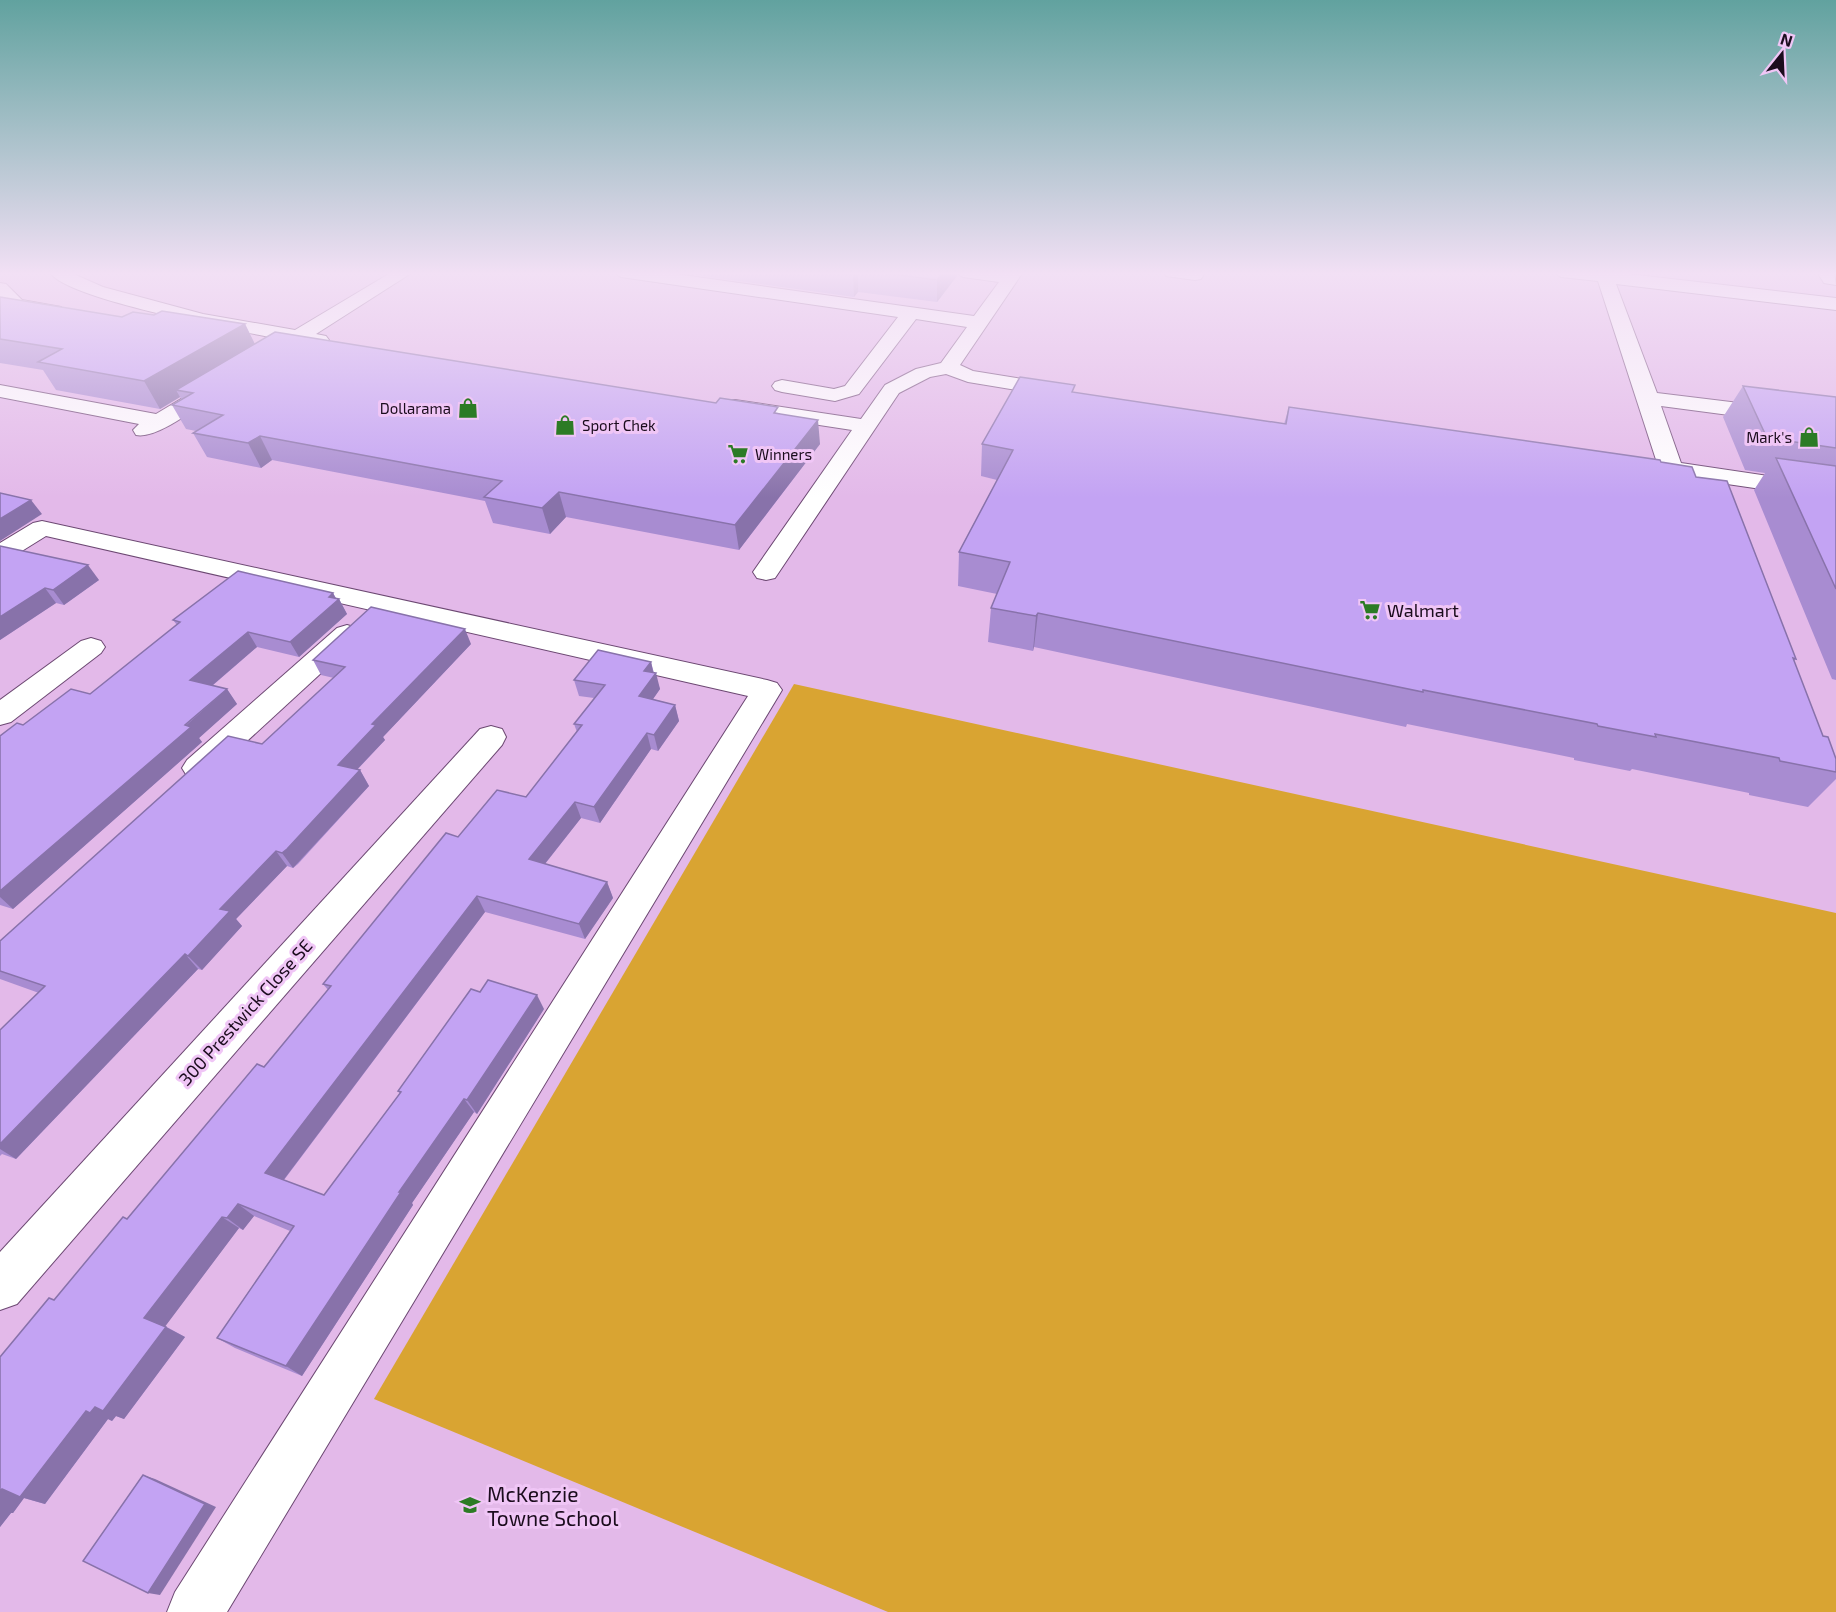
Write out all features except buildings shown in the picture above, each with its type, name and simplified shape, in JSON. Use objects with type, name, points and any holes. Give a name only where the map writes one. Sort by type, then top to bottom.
[{"type":"street","points":[[267,355],[280,347]]},
{"type":"street","points":[[782,386],[835,395],[852,390],[885,347]]},
{"type":"street","points":[[948,368],[963,347]]},
{"type":"street","points":[[1629,472],[1674,478],[1630,347]]},
{"type":"street","points":[[765,572],[892,389],[923,373],[948,368],[968,376],[1079,394]]},
{"type":"street","points":[[0,391],[152,425],[228,379]]},
{"type":"street","points":[[1648,398],[1836,422]]},
{"type":"street","points":[[720,404],[866,426]]},
{"type":"street","points":[[1671,469],[1836,493]]},
{"type":"street","points":[[0,554],[42,528],[767,690],[195,1612]]},
{"type":"street","points":[[176,787],[379,604]]},
{"type":"street","points":[[0,715],[91,647]]},
{"type":"street","name":"300 Prestwick Close SE","points":[[0,1287],[491,737]]},
{"type":"shaded area","points":[[794,684],[1836,913],[1836,1612],[888,1612],[374,1399]]},
{"type":"place","name":"Dollarama","points":[[468,408]]},
{"type":"place","name":"Sport Chek","points":[[565,425]]},
{"type":"place","name":"Mark's","points":[[1809,437]]},
{"type":"place","name":"Winners","points":[[738,454]]},
{"type":"place","name":"Walmart","points":[[1370,610]]},
{"type":"place","name":"McKenzie Towne School","points":[[470,1505]]}]
